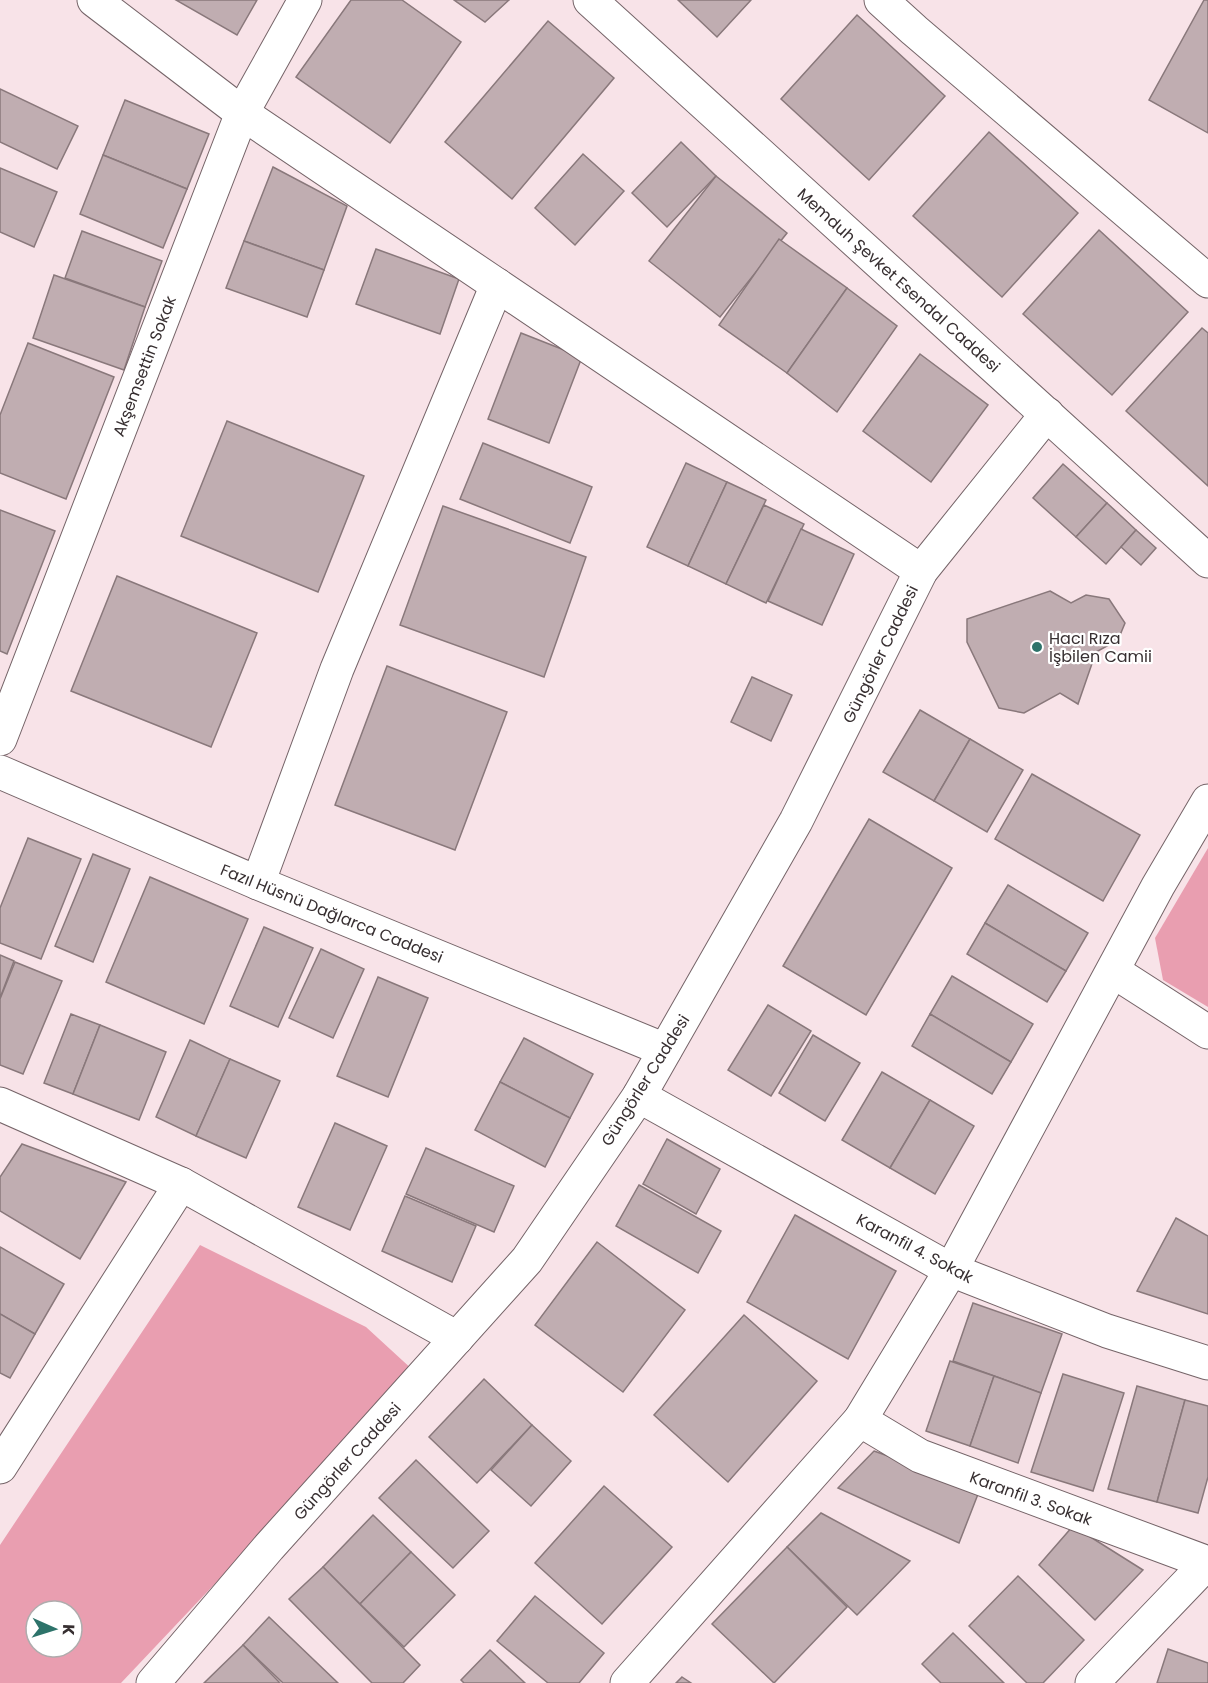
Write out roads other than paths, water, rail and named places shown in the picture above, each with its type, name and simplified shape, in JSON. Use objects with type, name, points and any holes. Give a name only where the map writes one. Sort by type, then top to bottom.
[{"type":"street","points":[[94,0],[242,113],[921,571]]},
{"type":"street","name":"Akşemsettin Sokak","points":[[0,739],[242,113],[305,0]]},
{"type":"street","name":"Memduh Şevket Esendal Caddesi","points":[[590,0],[1208,561]]},
{"type":"street","points":[[881,0],[1208,281]]},
{"type":"street","points":[[258,883],[337,669],[497,285]]},
{"type":"street","name":"Güngörler Caddesi","points":[[153,1683],[269,1547],[527,1260],[639,1096],[796,821],[921,571],[1047,414]]},
{"type":"street","name":"Fazıl Hüsnü Dağlarca Caddesi","points":[[0,772],[258,883],[665,1050]]},
{"type":"street","points":[[627,1683],[860,1420],[951,1270],[1158,886],[1208,801]]},
{"type":"street","points":[[1113,971],[1208,1032]]},
{"type":"street","name":"Karanfil 4. Sokak","points":[[639,1096],[951,1270],[1107,1331],[1208,1363]]},
{"type":"street","points":[[0,1104],[181,1184],[457,1338]]},
{"type":"street","points":[[0,1467],[181,1184]]},
{"type":"street","name":"Karanfil 3. Sokak","points":[[860,1420],[920,1456],[1208,1563]]},
{"type":"street","points":[[1092,1683],[1208,1563]]},
{"type":"place","name":"Hacı Rıza İşbilen Camii","points":[[1037,647]]}]
